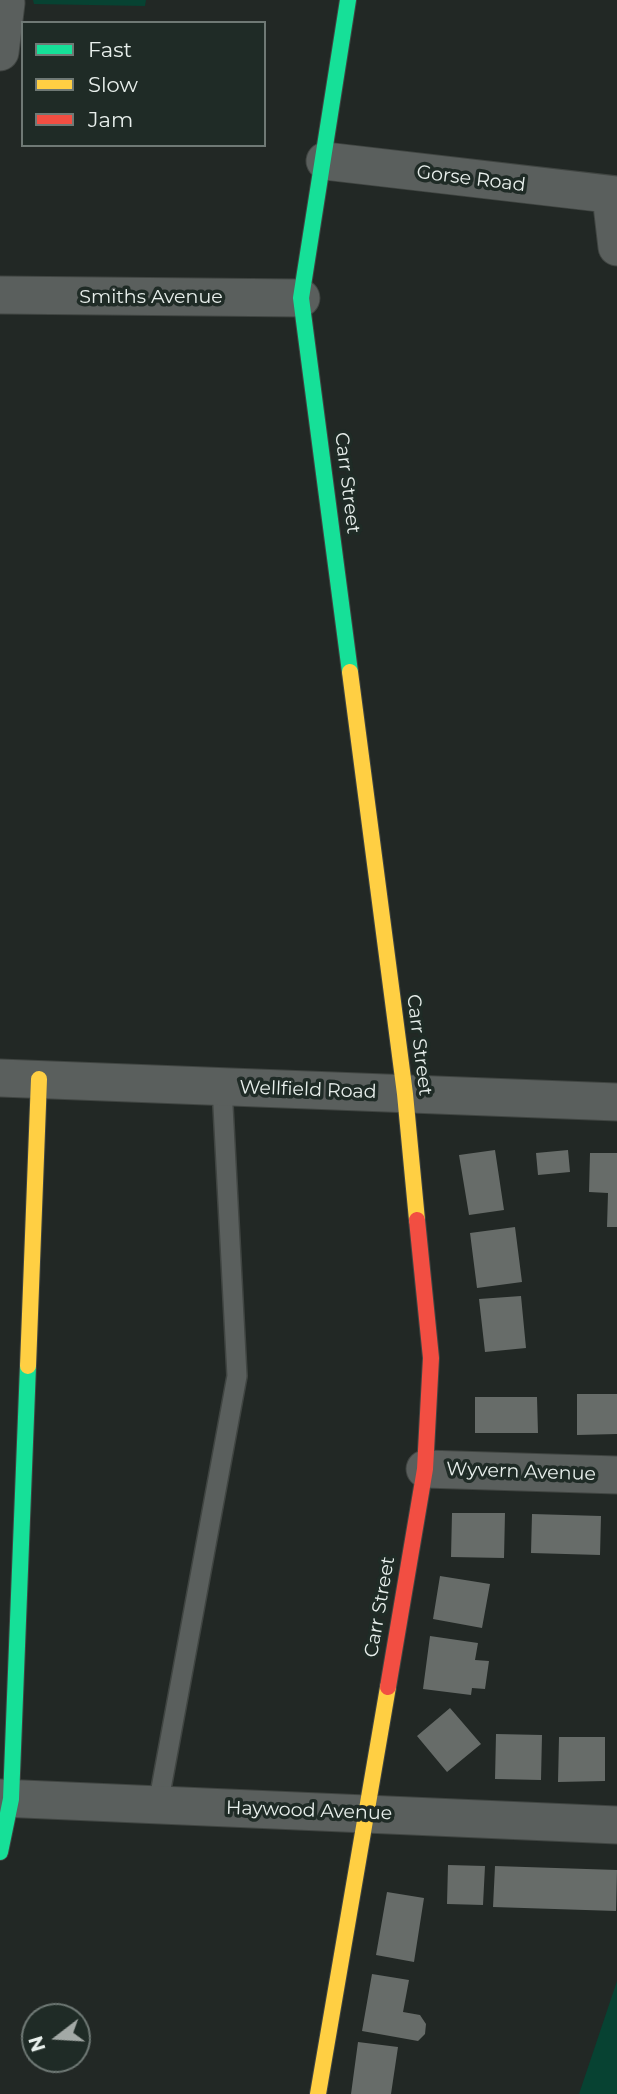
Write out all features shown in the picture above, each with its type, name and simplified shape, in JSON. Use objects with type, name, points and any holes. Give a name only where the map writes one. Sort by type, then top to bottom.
[{"type":"street","name":"Carr Street","points":[[318,2094],[425,1469],[431,1358],[405,1094],[302,298],[348,0]]},
{"type":"street","points":[[0,52],[6,3]]},
{"type":"street","name":"Gorse Road","points":[[325,161],[614,195]]},
{"type":"street","points":[[614,195],[617,247]]},
{"type":"street","name":"Smiths Avenue","points":[[0,295],[302,298]]},
{"type":"street","name":"Wellfield Road","points":[[0,1078],[617,1102]]},
{"type":"street","points":[[0,1852],[5,1799],[39,1079]]},
{"type":"street","name":"Wyvern Avenue","points":[[425,1469],[617,1475]]},
{"type":"street","name":"Haywood Avenue","points":[[5,1799],[617,1825]]},
{"type":"lane","points":[[158,1805],[237,1377],[222,1087]]},
{"type":"green space","points":[[33,0],[146,0],[145,6],[34,4]]},
{"type":"green space","points":[[617,1981],[617,2094],[579,2094]]},
{"type":"building","points":[[495,1150],[504,1210],[469,1215],[459,1155]]},
{"type":"building","points":[[568,1150],[570,1172],[538,1175],[536,1153]]},
{"type":"building","points":[[590,1153],[617,1153],[617,1227],[607,1227],[608,1193],[589,1192]]},
{"type":"building","points":[[515,1227],[522,1282],[477,1288],[470,1233]]},
{"type":"building","points":[[521,1296],[526,1348],[485,1352],[479,1299]]},
{"type":"building","points":[[577,1394],[617,1394],[617,1434],[577,1435]]},
{"type":"building","points":[[475,1397],[537,1397],[538,1433],[475,1433]]},
{"type":"building","points":[[452,1513],[505,1513],[504,1558],[451,1557]]},
{"type":"building","points":[[532,1514],[601,1516],[600,1555],[531,1553]]},
{"type":"building","points":[[440,1576],[490,1584],[482,1628],[433,1619]]},
{"type":"building","points":[[430,1636],[478,1643],[475,1660],[489,1661],[485,1689],[472,1688],[471,1695],[423,1689]]},
{"type":"building","points":[[450,1708],[481,1744],[447,1772],[417,1736]]},
{"type":"building","points":[[496,1734],[542,1735],[541,1780],[495,1779]]},
{"type":"building","points":[[559,1737],[605,1737],[605,1781],[558,1782]]},
{"type":"building","points":[[448,1865],[485,1866],[483,1905],[447,1904]]},
{"type":"building","points":[[495,1866],[617,1870],[616,1911],[493,1907]]},
{"type":"building","points":[[387,1892],[424,1898],[414,1962],[376,1955]]},
{"type":"building","points":[[372,1974],[409,1980],[403,2012],[420,2015],[426,2024],[425,2034],[418,2041],[362,2031]]},
{"type":"building","points":[[358,2042],[398,2047],[391,2094],[351,2094]]},
{"type":"traffic: fast","points":[[348,0],[301,298],[350,672]]},
{"type":"traffic: fast","points":[[0,1852],[11,1799],[28,1366]]},
{"type":"traffic: slow","points":[[350,672],[405,1094],[417,1220]]},
{"type":"traffic: slow","points":[[28,1366],[39,1079]]},
{"type":"traffic: slow","points":[[318,2094],[388,1687]]},
{"type":"traffic: jam","points":[[388,1687],[425,1469],[431,1358],[417,1220]]}]
